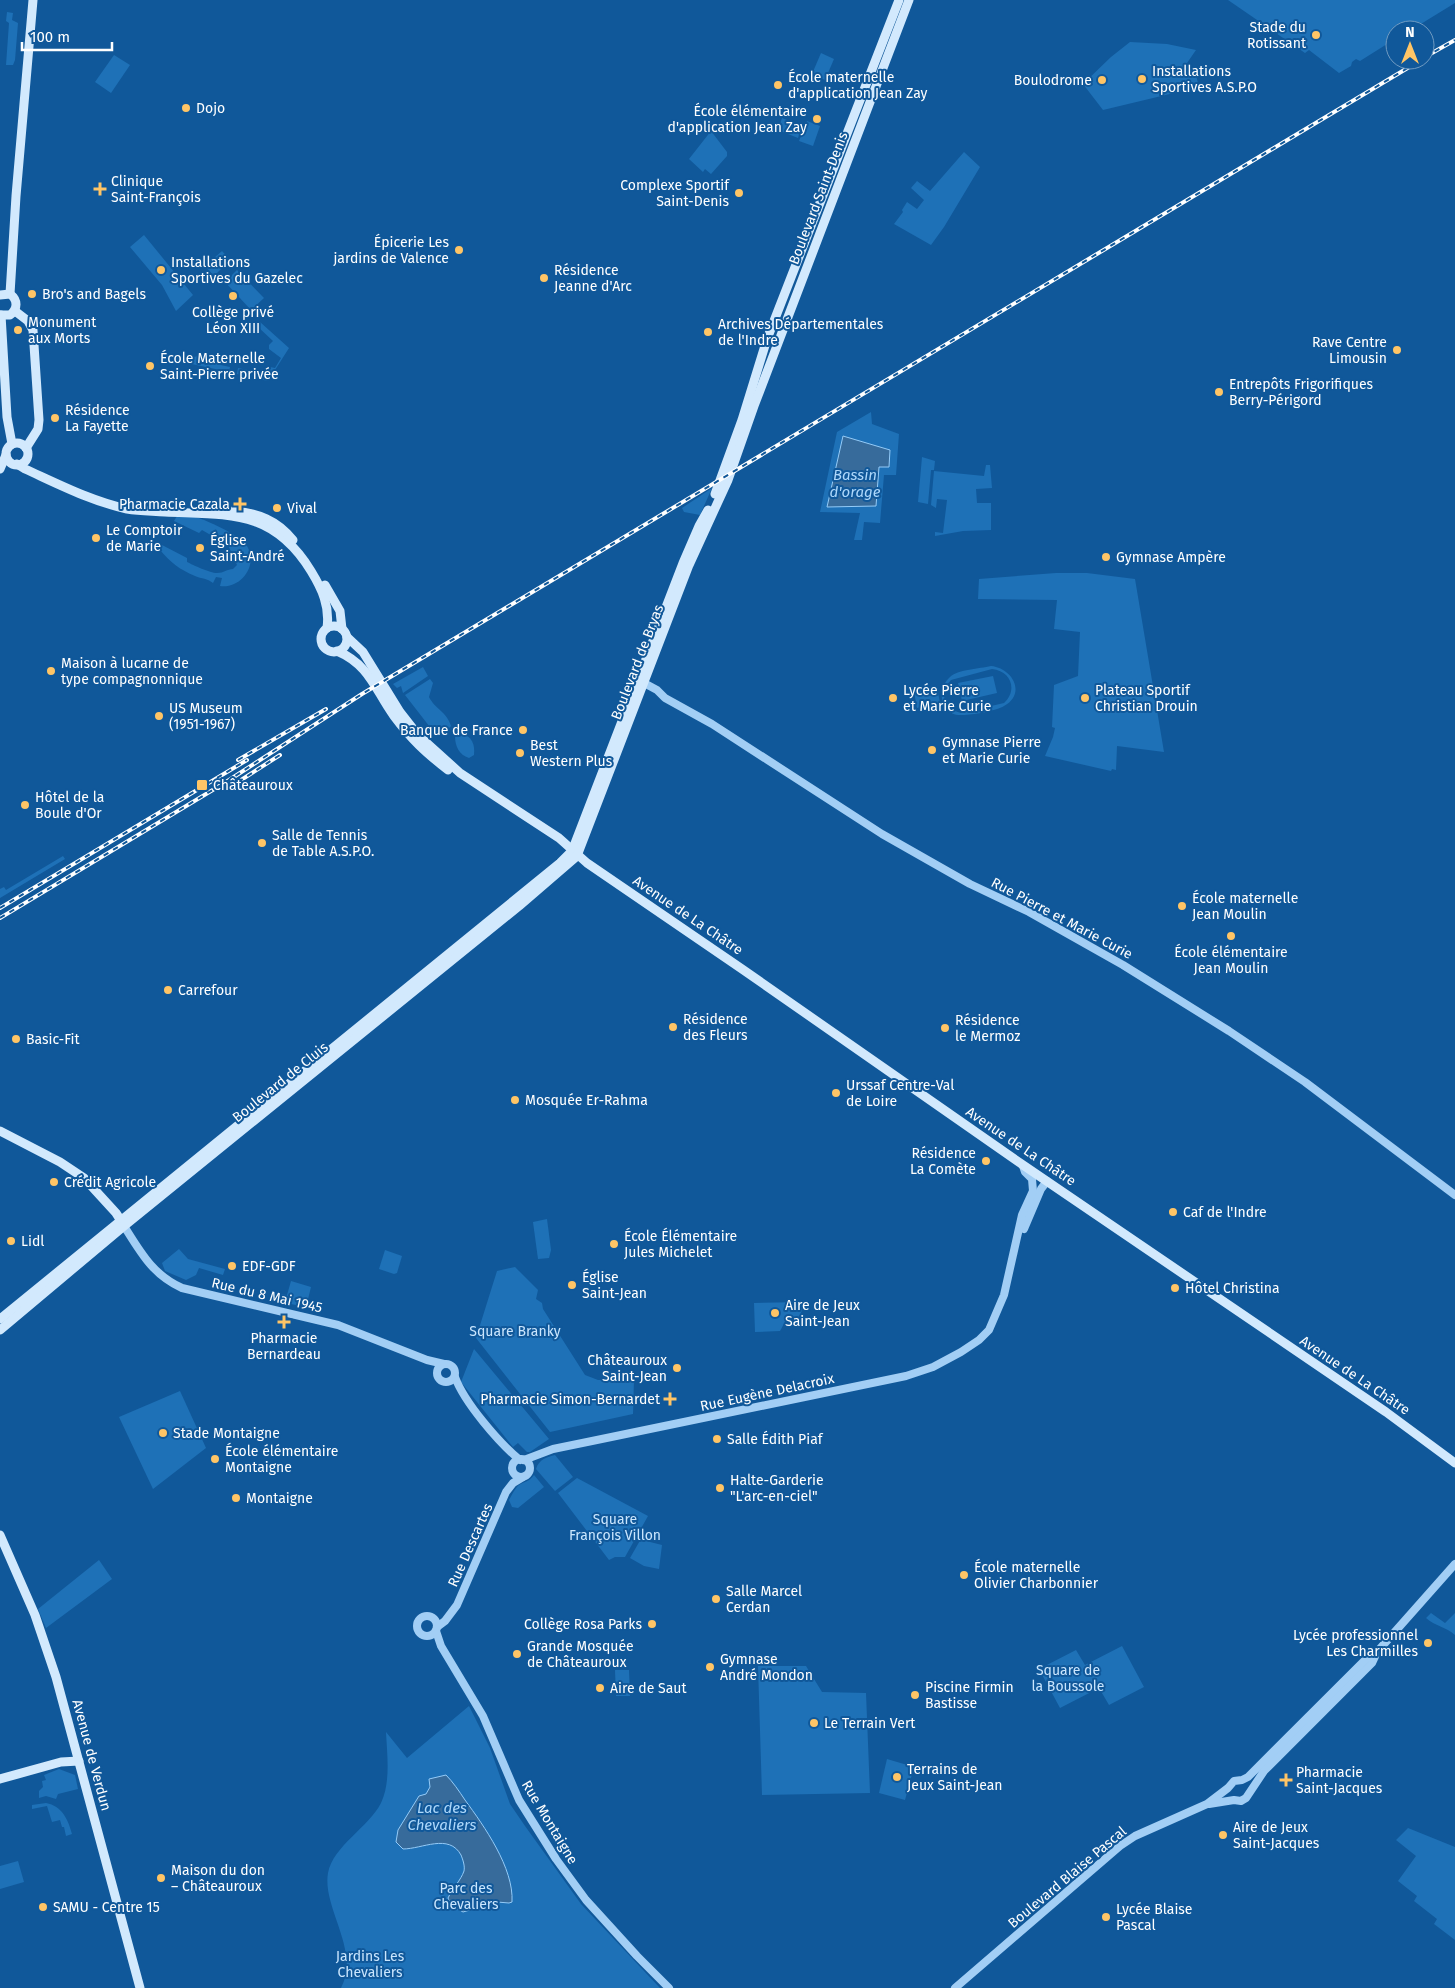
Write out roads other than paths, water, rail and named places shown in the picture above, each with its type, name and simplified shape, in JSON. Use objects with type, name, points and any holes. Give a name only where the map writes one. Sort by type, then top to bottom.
[{"type":"main road","points":[[16,181],[29,0]]},
{"type":"main road","points":[[15,311],[16,302],[4,294],[33,0]]},
{"type":"main road","name":"Boulevard Saint-Denis","points":[[725,463],[742,420],[771,330],[899,0]]},
{"type":"main road","name":"Boulevard Saint-Denis","points":[[736,458],[806,268],[909,0]]},
{"type":"main road","points":[[819,207],[828,211]]},
{"type":"main road","points":[[796,264],[806,268]]},
{"type":"main road","points":[[12,444],[7,417],[0,315],[7,316],[15,311]]},
{"type":"main road","points":[[0,470],[23,462],[38,429],[39,420],[33,330],[28,321],[15,311]]},
{"type":"main road","points":[[771,330],[784,327]]},
{"type":"main road","points":[[771,330],[780,339]]},
{"type":"main road","points":[[0,470],[8,448],[12,444],[21,444],[42,477]]},
{"type":"main road","points":[[6,455],[15,464],[42,477],[80,494],[108,503],[229,516],[253,520],[270,528],[288,542],[307,564],[319,584],[326,600],[327,628]]},
{"type":"main road","name":"Boulevard de Bryas","points":[[574,853],[644,683],[689,557],[728,480],[736,458]]},
{"type":"main road","name":"Boulevard de Bryas","points":[[574,853],[718,486],[725,463]]},
{"type":"main road","points":[[141,508],[247,512],[268,519],[290,536],[310,562],[340,611],[342,629],[347,638],[360,648],[371,672]]},
{"type":"main road","points":[[342,629],[334,626],[327,628],[321,635],[321,642],[326,649],[337,651],[355,660],[371,672]]},
{"type":"main road","points":[[337,651],[344,646],[347,638]]},
{"type":"main road","name":"Avenue de La Châtre","points":[[371,672],[425,743],[460,773],[559,838],[574,853]]},
{"type":"main road","name":"Avenue de La Châtre","points":[[371,672],[394,715],[417,746],[446,768],[555,843],[574,853],[1046,1181],[1384,1411],[1455,1463]]},
{"type":"main road","points":[[446,768],[456,772],[477,788],[483,789]]},
{"type":"main road","name":"Boulevard de Cluis","points":[[0,1319],[519,906],[574,853]]},
{"type":"main road","points":[[0,1131],[60,1162],[84,1178],[123,1223]]},
{"type":"main road","name":"Boulevard de Cluis","points":[[0,1330],[123,1223]]},
{"type":"main road","name":"Avenue de Verdun","points":[[0,1535],[35,1615],[47,1650],[140,1988]]},
{"type":"main road","points":[[0,1779],[61,1762],[79,1761]]},
{"type":"street","name":"Rue Pierre et Marie Curie","points":[[644,683],[657,690],[665,698],[712,724],[882,834],[970,884],[1029,912],[1123,964],[1229,1031],[1305,1082],[1455,1196]]},
{"type":"street","points":[[1023,1165],[1038,1192]]},
{"type":"street","points":[[1038,1192],[1046,1181]]},
{"type":"street","points":[[1038,1192],[1056,1187]]},
{"type":"street","name":"Rue Eugène Delacroix","points":[[522,1460],[544,1452],[906,1376],[941,1363],[973,1345],[985,1335],[992,1324],[1004,1295],[1022,1214],[1038,1192]]},
{"type":"street","name":"Rue du 8 Mai 1945","points":[[123,1223],[158,1274],[166,1281],[182,1288],[338,1324],[427,1360],[444,1364]]},
{"type":"street","name":"Rue du 8 Mai 1945","points":[[427,1360],[437,1371]]},
{"type":"street","points":[[459,1390],[455,1370],[453,1367],[444,1364],[437,1371],[440,1380],[459,1390],[506,1448],[530,1467]]},
{"type":"street","points":[[448,1383],[455,1377]]},
{"type":"street","points":[[506,1448],[517,1476],[523,1477],[528,1474],[530,1467],[544,1452]]},
{"type":"street","points":[[513,1469],[522,1460]]},
{"type":"street","name":"Rue Descartes","points":[[437,1629],[457,1605],[510,1487],[513,1469]]},
{"type":"street","name":"Rue Descartes","points":[[510,1487],[523,1477]]},
{"type":"street","points":[[1362,1667],[1367,1658],[1377,1652],[1455,1564]]},
{"type":"street","points":[[432,1617],[436,1621],[437,1629],[428,1637],[420,1633],[417,1624],[423,1617],[452,1613]]},
{"type":"street","name":"Rue Montaigne","points":[[437,1629],[441,1646],[483,1716],[518,1800],[556,1859],[586,1900],[636,1956],[669,1988]]},
{"type":"street","name":"Rue Montaigne","points":[[428,1637],[441,1646]]},
{"type":"street","name":"Boulevard Blaise Pascal","points":[[955,1988],[1120,1846],[1136,1836],[1207,1804],[1234,1781],[1242,1780],[1362,1667]]},
{"type":"street","name":"Boulevard Blaise Pascal","points":[[1207,1804],[1244,1800],[1264,1771],[1362,1667]]},
{"type":"street","points":[[1242,1780],[1248,1784],[1250,1792]]},
{"type":"street","points":[[1228,1788],[1229,1794],[1234,1800]]},
{"type":"water","name":"Bassin d'orage","points":[[843,436],[890,450],[889,467],[879,467],[876,506],[827,507]]},
{"type":"water","name":"Lac des Chevaliers","points":[[446,1775],[481,1822],[496,1848],[508,1875],[512,1902],[497,1902],[463,1912],[451,1905],[448,1898],[464,1871],[462,1857],[456,1848],[442,1843],[403,1849],[396,1842],[398,1830],[419,1796],[426,1794],[430,1787],[429,1779]]},
{"type":"railway","points":[[1435,51],[1455,40]]},
{"type":"railway","points":[[0,918],[226,782],[362,694],[1404,70]]},
{"type":"railway","points":[[238,760],[326,709]]},
{"type":"railway","points":[[238,782],[280,755]]},
{"type":"railway","points":[[0,908],[247,760]]},
{"type":"place","name":"Stade du Rotissant","points":[[1316,35]]},
{"type":"place","name":"Installations Sportives A.S.P.O","points":[[1142,79]]},
{"type":"place","name":"Boulodrome","points":[[1102,80]]},
{"type":"place","name":"École maternelle d'application Jean Zay","points":[[778,85]]},
{"type":"place","name":"Dojo","points":[[186,108]]},
{"type":"place","name":"École élémentaire d'application Jean Zay","points":[[817,119]]},
{"type":"place","name":"Clinique Saint-François","points":[[100,189]]},
{"type":"place","name":"Complexe Sportif Saint-Denis","points":[[739,193]]},
{"type":"place","name":"Épicerie Les jardins de Valence","points":[[459,250]]},
{"type":"place","name":"Installations Sportives du Gazelec","points":[[161,270]]},
{"type":"place","name":"Résidence Jeanne d'Arc","points":[[544,278]]},
{"type":"place","name":"Bro's and Bagels","points":[[32,294]]},
{"type":"place","name":"Collège privé Léon XIII","points":[[233,296]]},
{"type":"place","name":"Monument aux Morts","points":[[18,330]]},
{"type":"place","name":"Archives Départementales de l'Indre","points":[[708,332]]},
{"type":"place","name":"Rave Centre Limousin","points":[[1397,350]]},
{"type":"place","name":"École Maternelle Saint-Pierre privée","points":[[150,366]]},
{"type":"place","name":"Entrepôts Frigorifiques Berry-Périgord","points":[[1219,392]]},
{"type":"place","name":"Résidence La Fayette","points":[[55,418]]},
{"type":"place","name":"Pharmacie Cazala","points":[[240,504]]},
{"type":"place","name":"Vival","points":[[277,508]]},
{"type":"place","name":"Le Comptoir de Marie","points":[[96,538]]},
{"type":"place","name":"Église Saint-André","points":[[200,548]]},
{"type":"place","name":"Gymnase Ampère","points":[[1106,557]]},
{"type":"place","name":"Maison à lucarne de type compagnonnique","points":[[51,671]]},
{"type":"place","name":"Lycée Pierre et Marie Curie","points":[[893,698]]},
{"type":"place","name":"Plateau Sportif Christian Drouin","points":[[1085,698]]},
{"type":"place","name":"US Museum (1951-1967)","points":[[159,716]]},
{"type":"place","name":"Banque de France","points":[[523,730]]},
{"type":"place","name":"Gymnase Pierre et Marie Curie","points":[[932,750]]},
{"type":"place","name":"Best Western Plus","points":[[520,753]]},
{"type":"place","name":"Châteauroux","points":[[202,785]]},
{"type":"place","name":"Hôtel de la Boule d'Or","points":[[25,805]]},
{"type":"place","name":"Salle de Tennis de Table A.S.P.O.","points":[[262,843]]},
{"type":"place","name":"École maternelle Jean Moulin","points":[[1182,906]]},
{"type":"place","name":"École élémentaire Jean Moulin","points":[[1231,936]]},
{"type":"place","name":"Carrefour","points":[[168,990]]},
{"type":"place","name":"Résidence des Fleurs","points":[[673,1027]]},
{"type":"place","name":"Résidence le Mermoz","points":[[945,1028]]},
{"type":"place","name":"Basic-Fit","points":[[16,1039]]},
{"type":"place","name":"Urssaf Centre-Val de Loire","points":[[836,1093]]},
{"type":"place","name":"Mosquée Er-Rahma","points":[[515,1100]]},
{"type":"place","name":"Résidence La Comète","points":[[986,1161]]},
{"type":"place","name":"Crédit Agricole","points":[[54,1182]]},
{"type":"place","name":"Caf de l'Indre","points":[[1173,1212]]},
{"type":"place","name":"Lidl","points":[[11,1241]]},
{"type":"place","name":"École Élémentaire Jules Michelet","points":[[614,1244]]},
{"type":"place","name":"EDF-GDF","points":[[232,1266]]},
{"type":"place","name":"Église Saint-Jean","points":[[572,1285]]},
{"type":"place","name":"Hôtel Christina","points":[[1175,1288]]},
{"type":"place","name":"Aire de Jeux Saint-Jean","points":[[775,1313]]},
{"type":"place","name":"Pharmacie Bernardeau","points":[[284,1322]]},
{"type":"place","name":"Châteauroux Saint-Jean","points":[[677,1368]]},
{"type":"place","name":"Pharmacie Simon-Bernardet","points":[[670,1399]]},
{"type":"place","name":"Stade Montaigne","points":[[163,1433]]},
{"type":"place","name":"Salle Édith Piaf","points":[[717,1439]]},
{"type":"place","name":"École élémentaire Montaigne","points":[[215,1459]]},
{"type":"place","name":"Halte-Garderie \"L'arc-en-ciel\"","points":[[720,1488]]},
{"type":"place","name":"Montaigne","points":[[236,1498]]},
{"type":"place","name":"École maternelle Olivier Charbonnier","points":[[964,1575]]},
{"type":"place","name":"Salle Marcel Cerdan","points":[[716,1599]]},
{"type":"place","name":"Collège Rosa Parks","points":[[652,1624]]},
{"type":"place","name":"Lycée professionnel Les Charmilles","points":[[1428,1643]]},
{"type":"place","name":"Grande Mosquée de Châteauroux","points":[[517,1654]]},
{"type":"place","name":"Gymnase André Mondon","points":[[710,1667]]},
{"type":"place","name":"Aire de Saut","points":[[600,1688]]},
{"type":"place","name":"Piscine Firmin Bastisse","points":[[915,1695]]},
{"type":"place","name":"Le Terrain Vert","points":[[814,1723]]},
{"type":"place","name":"Terrains de Jeux Saint-Jean","points":[[897,1777]]},
{"type":"place","name":"Pharmacie Saint-Jacques","points":[[1286,1780]]},
{"type":"place","name":"Aire de Jeux Saint-Jacques","points":[[1223,1835]]},
{"type":"place","name":"Maison du don – Châteauroux","points":[[161,1878]]},
{"type":"place","name":"SAMU - Centre 15","points":[[43,1907]]},
{"type":"place","name":"Lycée Blaise Pascal","points":[[1106,1917]]},
{"type":"park label","name":"Square Branky","points":[[515,1331]]},
{"type":"park label","name":"Square François Villon","points":[[615,1528]]},
{"type":"park label","name":"Square de la Boussole","points":[[1068,1678]]},
{"type":"park label","name":"Parc des Chevaliers","points":[[466,1896]]},
{"type":"park label","name":"Jardins Les Chevaliers","points":[[370,1964]]}]
